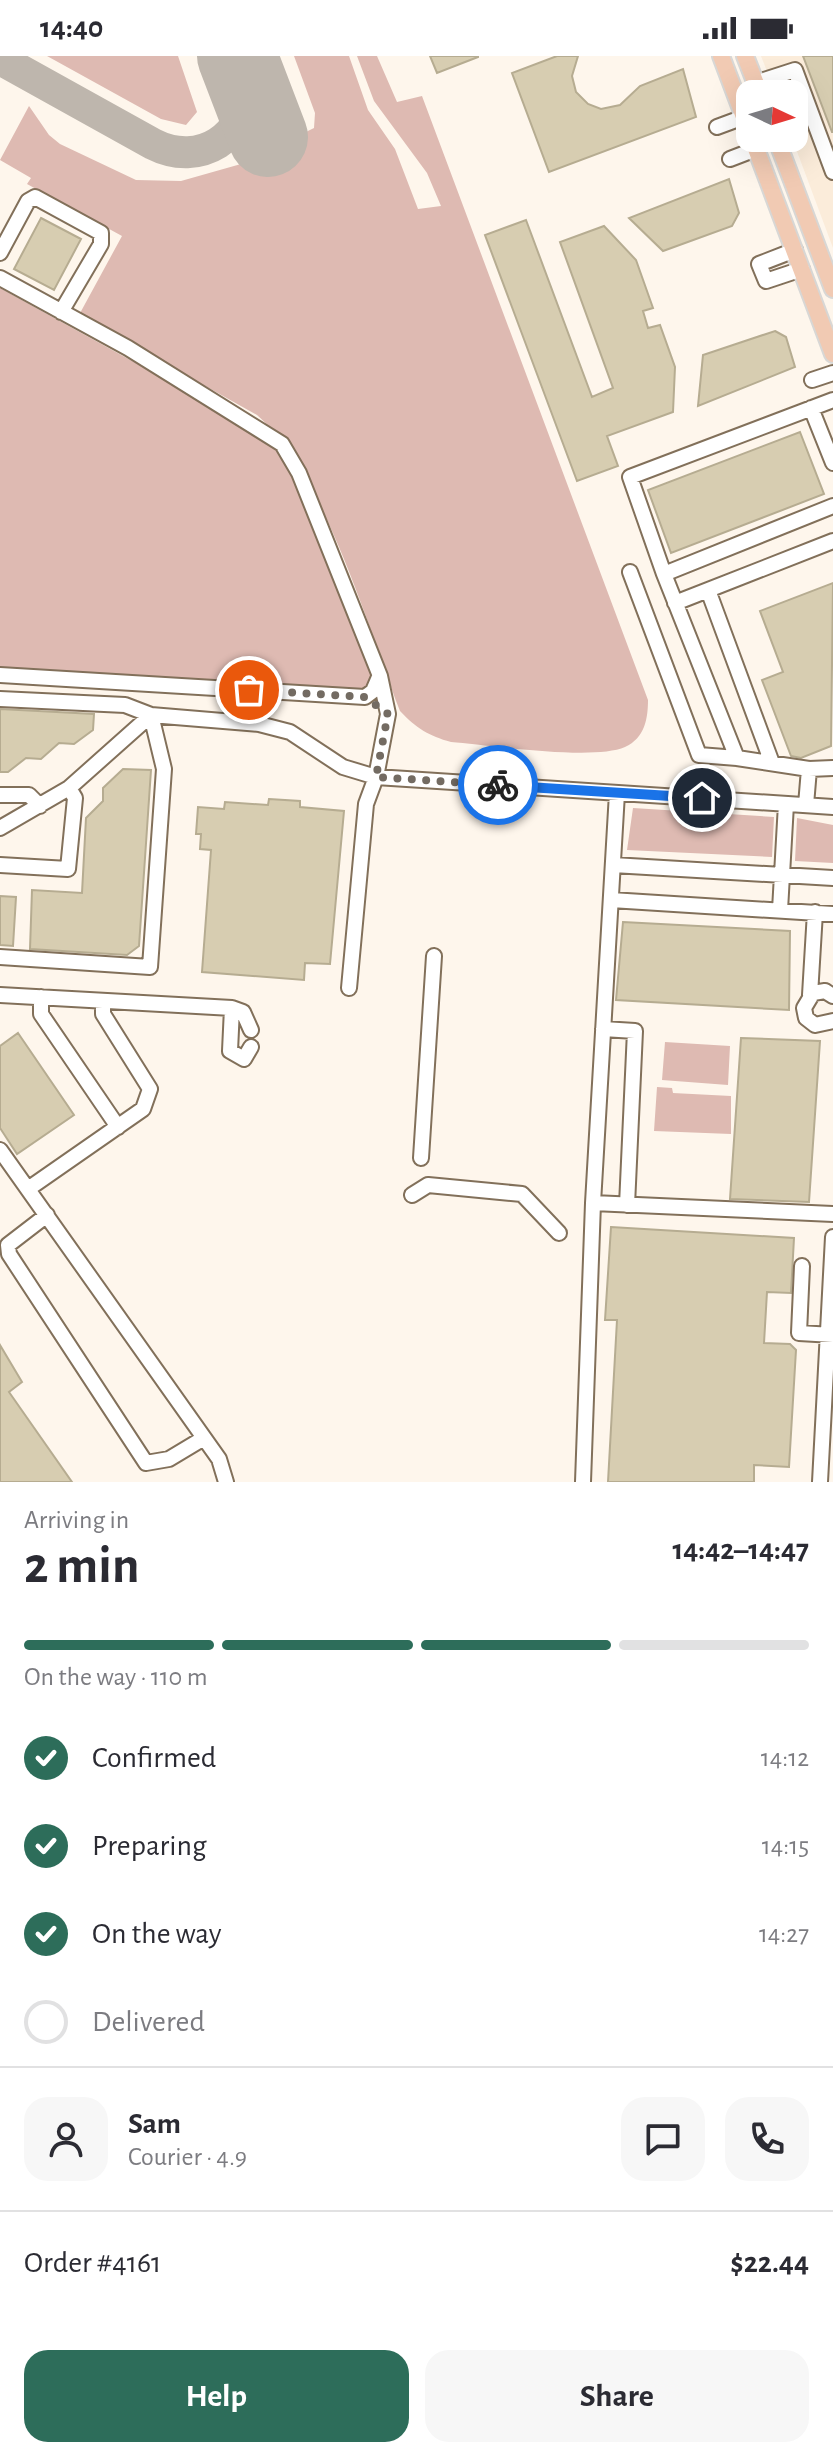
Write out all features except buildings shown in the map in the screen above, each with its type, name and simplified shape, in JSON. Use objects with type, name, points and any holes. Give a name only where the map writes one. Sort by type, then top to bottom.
[{"type":"main road","points":[[721,56],[736,95]]},
{"type":"main road","points":[[745,56],[755,80]]},
{"type":"main road","points":[[758,152],[833,354]]},
{"type":"main road","points":[[782,152],[829,270],[808,287]]},
{"type":"street","points":[[774,80],[795,70],[799,80]]},
{"type":"street","points":[[808,105],[833,172]]},
{"type":"street","points":[[717,127],[736,131]]},
{"type":"street","points":[[730,159],[736,152]]},
{"type":"street","points":[[0,253],[28,201],[35,197],[101,233],[101,244],[61,312]]},
{"type":"street","points":[[795,250],[759,264],[766,281],[802,269]]},
{"type":"street","points":[[0,278],[193,387],[282,444],[299,473],[380,676],[388,714],[376,777],[366,804],[349,988]]},
{"type":"street","points":[[812,380],[833,373]]},
{"type":"street","points":[[737,758],[675,603],[630,477],[833,400]]},
{"type":"street","points":[[811,408],[833,463]]},
{"type":"street","points":[[664,574],[833,506]]},
{"type":"street","points":[[675,603],[833,541]]},
{"type":"street","points":[[630,572],[699,755],[809,769],[833,768]]},
{"type":"street","points":[[708,590],[772,763]]},
{"type":"street","points":[[0,675],[365,697],[388,714]]},
{"type":"street","points":[[365,697],[373,691],[380,676]]},
{"type":"street","points":[[0,699],[125,705],[151,715],[259,724],[290,732],[343,767],[376,777],[833,807]]},
{"type":"street","points":[[0,828],[69,788],[151,715]]},
{"type":"street","points":[[0,957],[150,967],[164,769],[151,715]]},
{"type":"street","points":[[806,805],[809,769]]},
{"type":"street","points":[[0,865],[68,869],[75,798],[69,788]]},
{"type":"street","points":[[583,1482],[593,1203],[617,793]]},
{"type":"street","points":[[0,795],[29,795],[40,806]]},
{"type":"street","points":[[780,910],[786,804]]},
{"type":"street","points":[[613,865],[833,878]]},
{"type":"street","points":[[611,900],[833,914]]},
{"type":"street","points":[[815,912],[810,995],[804,1008],[810,1022],[820,1026],[833,1021]]},
{"type":"street","points":[[421,1158],[434,956]]},
{"type":"street","points":[[810,995],[819,991],[833,996]]},
{"type":"street","points":[[0,995],[232,1008],[243,1012],[251,1030]]},
{"type":"street","points":[[41,997],[41,1014],[118,1127]]},
{"type":"street","points":[[28,1189],[143,1109],[150,1089],[103,1014],[103,1001]]},
{"type":"street","points":[[232,1008],[230,1051],[244,1059],[251,1047]]},
{"type":"street","points":[[603,1029],[635,1031],[627,1205]]},
{"type":"street","points":[[0,1150],[219,1459],[226,1482]]},
{"type":"street","points":[[412,1195],[428,1185],[522,1194],[559,1233]]},
{"type":"street","points":[[593,1203],[833,1214]]},
{"type":"street","points":[[47,1215],[8,1245],[9,1254],[146,1463],[169,1459],[204,1438]]},
{"type":"street","points":[[825,1481],[833,1237]]},
{"type":"street","points":[[802,1266],[799,1333],[831,1335]]},
{"type":"shaded area","points":[[47,56],[178,56],[197,112],[186,125],[161,119]]},
{"type":"shaded area","points":[[294,56],[349,56],[368,110],[395,149],[418,209],[441,206],[427,173],[374,101],[357,56],[377,56],[397,102],[422,96],[648,700],[641,733],[625,747],[590,753],[451,742],[423,731],[406,717],[400,711],[342,553],[303,474],[281,441],[257,415],[79,315],[122,236],[27,184],[31,178],[0,160],[29,106],[49,135],[60,144],[136,180],[181,181],[241,164],[314,128],[315,113]]},
{"type":"shaded area","points":[[761,56],[833,56],[833,248],[797,152],[808,152],[808,80],[770,80]]},
{"type":"shaded area","points":[[0,288],[266,435],[285,458],[372,675],[371,685],[359,693],[0,671]]},
{"type":"shaded area","points":[[633,808],[774,817],[772,857],[627,850]]},
{"type":"shaded area","points":[[797,818],[833,825],[833,863],[795,861]]},
{"type":"shaded area","points":[[665,1042],[730,1046],[728,1085],[662,1080]]},
{"type":"shaded area","points":[[657,1087],[672,1088],[673,1093],[731,1096],[731,1134],[654,1131]]},
{"type":"taxiway","points":[[0,59],[153,144],[188,152],[203,150],[230,133],[246,103],[248,85]]},
{"type":"runway","points":[[237,56],[268,137]]},
{"type":"way so far","points":[[249,690],[365,697],[381,706],[388,714],[376,777],[498,785]]},
{"type":"route","points":[[498,785],[702,798]]}]
